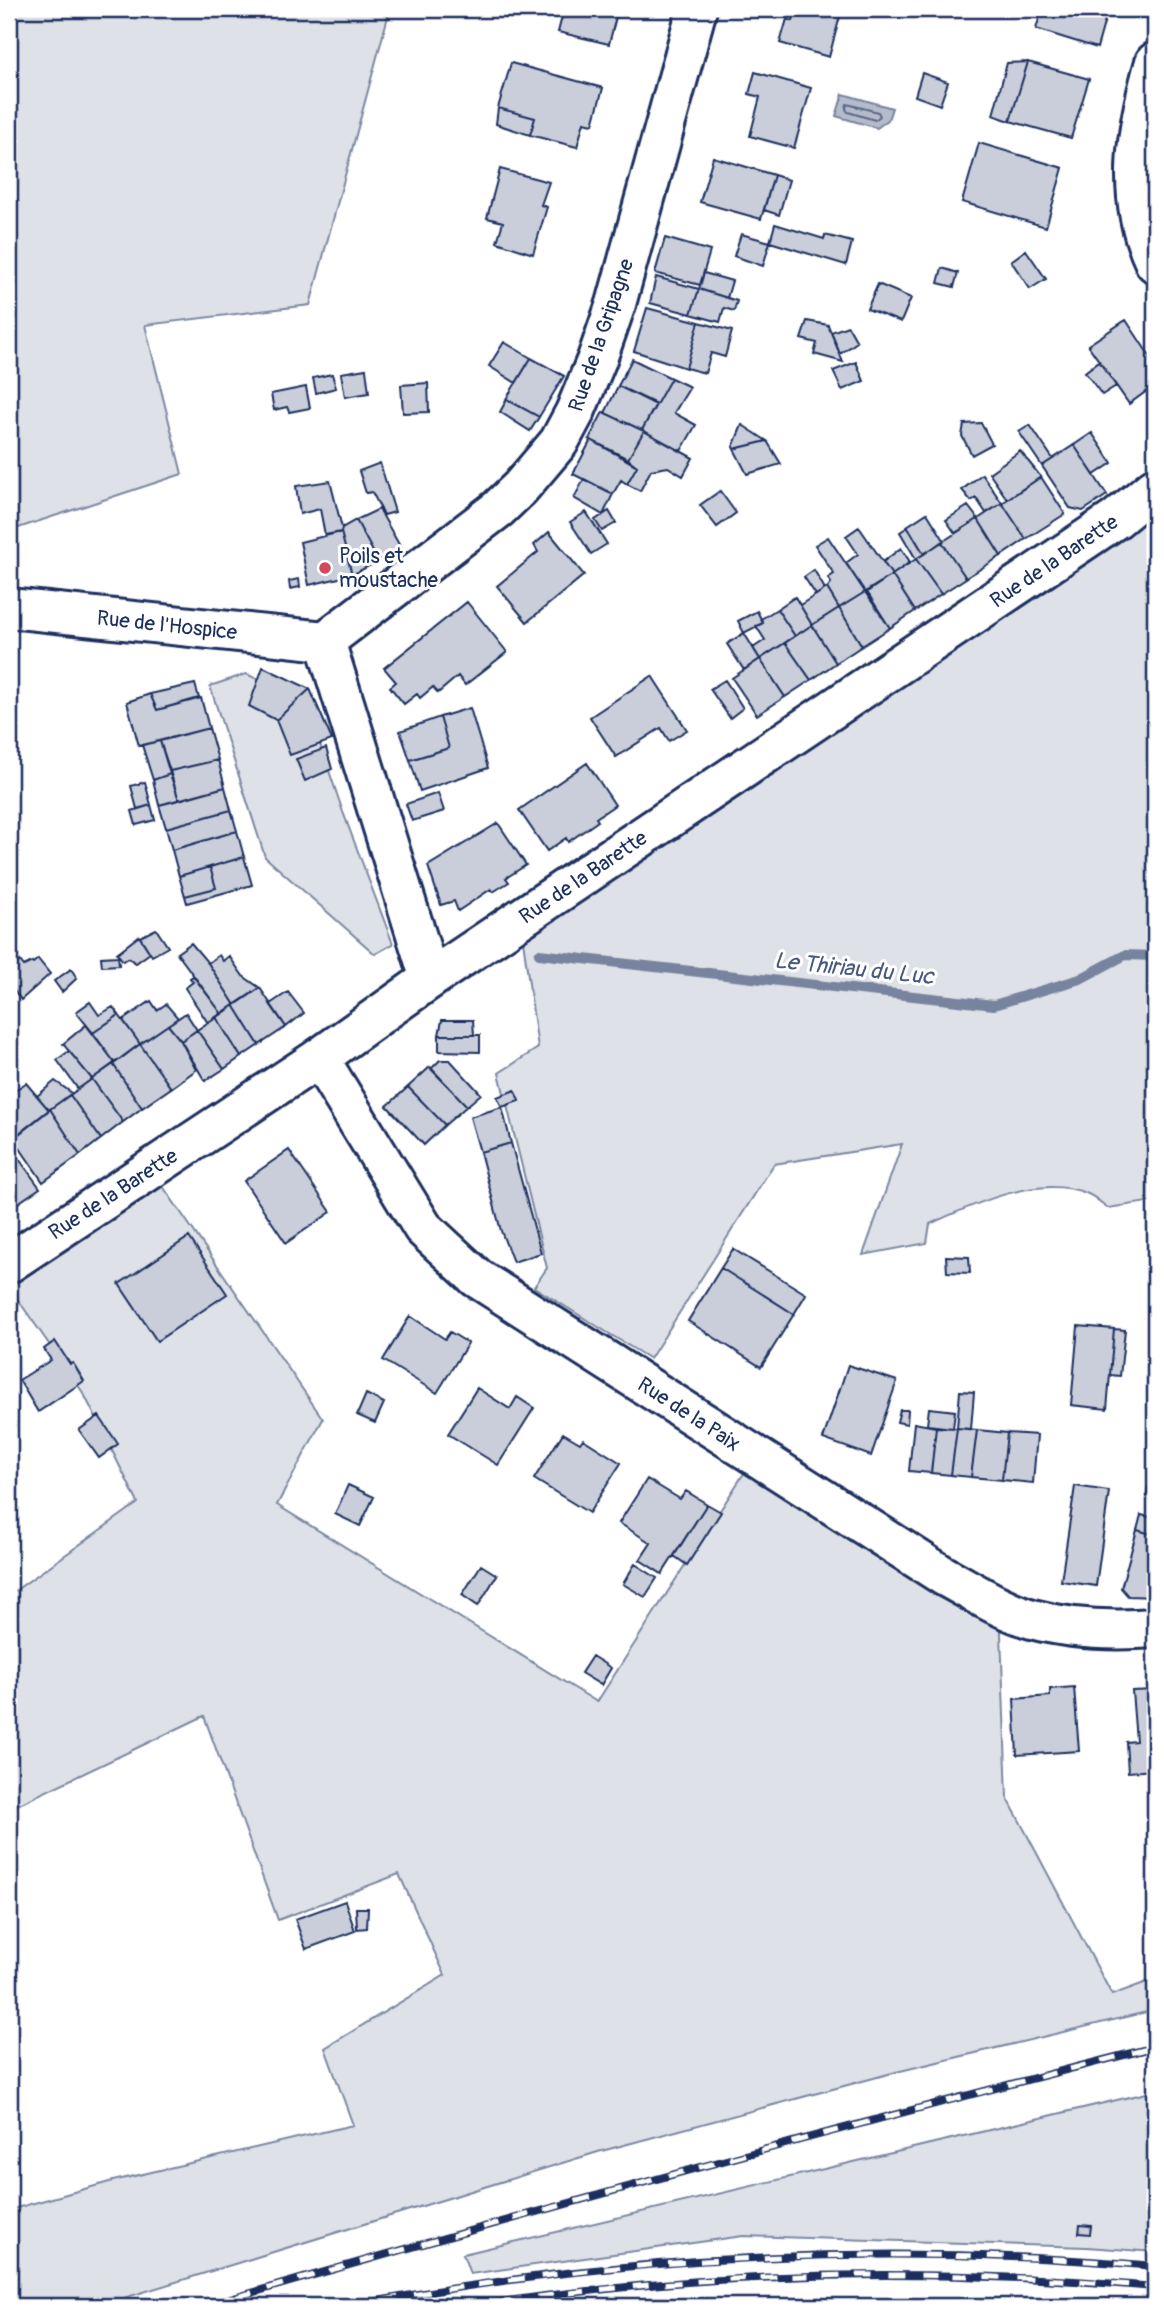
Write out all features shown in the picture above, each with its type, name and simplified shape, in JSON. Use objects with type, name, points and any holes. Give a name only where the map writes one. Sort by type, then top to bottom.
[{"type":"street","name":"Rue de la Gripagne","points":[[325,641],[498,509],[520,488],[559,442],[579,403],[616,304],[697,9]]},
{"type":"street","points":[[1155,62],[1138,138],[1136,177],[1137,215],[1155,263]]},
{"type":"street","name":"Rue de la Barette","points":[[9,1263],[319,1058],[430,979],[1116,519],[1155,487]]},
{"type":"street","name":"Rue de l'Hospice","points":[[9,608],[325,641]]},
{"type":"street","points":[[325,641],[430,979]]},
{"type":"street","name":"Rue de la Paix","points":[[319,1058],[423,1228],[477,1278],[933,1569],[1000,1606],[1031,1619],[1075,1628],[1155,1628]]},
{"type":"shaded area","points":[[9,9],[390,9],[310,305],[145,325],[182,474],[9,531]]},
{"type":"shaded area","points":[[1155,487],[1155,1201],[1108,1208],[1089,1194],[1067,1188],[1027,1189],[986,1200],[930,1224],[927,1243],[863,1255],[902,1144],[774,1164],[650,1359],[534,1287],[547,1268],[499,1073],[538,1048],[520,919]]},
{"type":"shaded area","points":[[246,674],[305,700],[343,812],[393,944],[375,954],[265,857],[210,686]]},
{"type":"shaded area","points":[[151,1169],[323,1419],[277,1505],[597,1702],[755,1456],[1000,1606],[1007,1797],[1112,1995],[1155,1979],[1155,2010],[896,2072],[598,2152],[98,2306],[9,2306],[9,2210],[113,2181],[353,2125],[325,2048],[445,1975],[399,1874],[278,1920],[204,1716],[9,1809],[9,1595],[138,1503],[84,1394],[9,1287],[9,1263]]},
{"type":"shaded area","points":[[1155,2091],[1155,2252],[1087,2247],[743,2236],[470,2274],[463,2254]]},
{"type":"water","points":[[843,94],[892,108],[888,120],[877,128],[836,116]]},
{"type":"building","points":[[564,9],[618,9],[609,44],[558,32]]},
{"type":"building","points":[[796,9],[842,9],[829,57],[780,43],[787,19],[793,21]]},
{"type":"building","points":[[1042,9],[1108,9],[1097,48],[1036,29]]},
{"type":"building","points":[[1028,62],[1010,121],[993,115],[1007,63]]},
{"type":"building","points":[[1028,62],[1089,79],[1071,138],[1010,121]]},
{"type":"building","points":[[511,63],[603,88],[593,124],[584,122],[577,147],[530,135],[535,118],[498,108]]},
{"type":"building","points":[[755,72],[811,88],[794,148],[750,136],[760,97],[749,94]]},
{"type":"building","points":[[922,73],[948,82],[940,105],[915,96]]},
{"type":"building","points":[[498,108],[535,118],[530,135],[496,124]]},
{"type":"building","points":[[979,143],[1063,168],[1046,227],[962,202]]},
{"type":"building","points":[[713,157],[774,175],[761,219],[700,202]]},
{"type":"building","points":[[500,169],[549,182],[541,205],[547,207],[533,254],[497,242],[503,222],[487,218]]},
{"type":"building","points":[[774,175],[789,180],[779,215],[764,210]]},
{"type":"building","points":[[775,224],[824,239],[825,235],[852,242],[846,265],[770,242]]},
{"type":"building","points":[[741,234],[770,242],[763,266],[734,256]]},
{"type":"building","points":[[665,238],[710,251],[700,285],[655,273]]},
{"type":"building","points":[[1026,250],[1046,279],[1030,289],[1011,261]]},
{"type":"building","points":[[942,268],[958,273],[954,287],[938,283]]},
{"type":"building","points":[[704,273],[732,281],[727,298],[699,289]]},
{"type":"building","points":[[656,277],[699,289],[691,314],[650,303]]},
{"type":"building","points":[[878,284],[911,298],[901,322],[867,309]]},
{"type":"building","points":[[699,289],[737,301],[734,311],[724,308],[720,322],[691,314]]},
{"type":"building","points":[[647,308],[699,322],[686,368],[634,351]]},
{"type":"building","points":[[1126,320],[1155,364],[1155,385],[1129,404],[1088,345]]},
{"type":"building","points":[[807,321],[828,325],[843,362],[814,354],[817,343],[801,339]]},
{"type":"building","points":[[699,322],[732,331],[725,357],[711,353],[705,373],[686,368]]},
{"type":"building","points":[[848,326],[857,342],[840,354],[831,332]]},
{"type":"building","points":[[504,342],[531,358],[516,383],[489,366]]},
{"type":"building","points":[[531,358],[564,376],[539,417],[506,399]]},
{"type":"building","points":[[632,359],[671,378],[656,405],[618,386]]},
{"type":"building","points":[[1099,361],[1116,386],[1102,395],[1085,372]]},
{"type":"building","points":[[856,362],[864,381],[842,390],[833,371]]},
{"type":"building","points":[[366,369],[369,393],[345,397],[341,373]]},
{"type":"building","points":[[332,374],[336,388],[316,393],[313,378]]},
{"type":"building","points":[[671,378],[690,387],[674,413],[696,425],[681,451],[642,430]]},
{"type":"building","points":[[428,383],[429,412],[403,413],[401,385]]},
{"type":"building","points":[[618,386],[656,404],[642,430],[605,413]]},
{"type":"building","points":[[306,387],[310,408],[289,412],[287,407],[274,410],[271,394]]},
{"type":"building","points":[[507,399],[539,417],[530,431],[500,412]]},
{"type":"building","points":[[603,412],[644,431],[628,459],[589,439]]},
{"type":"building","points":[[981,423],[992,444],[972,455],[962,436],[964,424]]},
{"type":"building","points":[[742,425],[767,441],[734,449]]},
{"type":"building","points":[[1030,425],[1053,459],[1042,466],[1019,432]]},
{"type":"building","points":[[644,431],[693,458],[683,476],[668,467],[651,470],[640,491],[627,484],[637,466],[628,459]]},
{"type":"building","points":[[1092,433],[1112,463],[1094,475],[1074,445]]},
{"type":"building","points":[[591,440],[637,466],[627,484],[621,480],[613,494],[573,474]]},
{"type":"building","points":[[767,441],[781,464],[747,474],[734,449]]},
{"type":"building","points":[[1074,445],[1107,495],[1083,511],[1070,508],[1042,466]]},
{"type":"building","points":[[1020,451],[1041,477],[1007,499],[989,473]]},
{"type":"building","points":[[380,463],[395,512],[384,515],[372,492],[366,493],[359,471]]},
{"type":"building","points":[[982,474],[1002,503],[986,513],[976,498],[971,501],[962,490]]},
{"type":"building","points":[[1041,477],[1065,514],[1026,539],[1002,503]]},
{"type":"building","points":[[584,479],[613,494],[603,515],[574,498]]},
{"type":"building","points":[[330,481],[342,528],[341,532],[325,535],[320,509],[300,514],[296,486]]},
{"type":"building","points":[[720,491],[736,513],[717,527],[700,505]]},
{"type":"building","points":[[1002,503],[1026,539],[1001,556],[978,519]]},
{"type":"building","points":[[968,506],[978,519],[955,533],[946,520]]},
{"type":"building","points":[[379,509],[401,548],[378,561],[356,520]]},
{"type":"building","points":[[609,511],[616,523],[602,531],[595,520]]},
{"type":"building","points":[[586,512],[607,544],[591,554],[570,522]]},
{"type":"building","points":[[927,513],[944,540],[924,554],[907,526]]},
{"type":"building","points":[[978,519],[1001,556],[966,578],[942,542]]},
{"type":"building","points":[[356,520],[378,561],[352,575],[341,532],[342,528]]},
{"type":"building","points":[[859,527],[892,575],[865,592],[846,563],[858,554],[846,536]]},
{"type":"building","points":[[908,527],[924,554],[916,559],[900,532]]},
{"type":"building","points":[[341,532],[352,575],[309,585],[300,542]]},
{"type":"building","points":[[549,532],[584,575],[527,622],[497,586],[538,552],[534,545]]},
{"type":"building","points":[[828,537],[865,592],[839,608],[827,588],[831,583],[828,578],[834,574],[815,545]]},
{"type":"building","points":[[942,542],[966,578],[941,594],[916,559]]},
{"type":"building","points":[[901,548],[910,562],[892,575],[883,562]]},
{"type":"building","points":[[916,559],[941,594],[915,611],[892,575]]},
{"type":"building","points":[[814,570],[825,589],[816,595],[804,577]]},
{"type":"building","points":[[892,575],[915,611],[890,628],[867,592]]},
{"type":"building","points":[[299,579],[300,587],[290,589],[289,581]]},
{"type":"building","points":[[827,588],[839,608],[812,625],[800,605]]},
{"type":"building","points":[[865,592],[890,628],[862,646],[839,608]]},
{"type":"building","points":[[795,597],[812,625],[795,636],[777,609]]},
{"type":"building","points":[[467,602],[507,652],[465,685],[458,676],[438,693],[433,687],[420,698],[417,694],[404,704],[390,687],[396,682],[384,668]]},
{"type":"building","points":[[839,608],[862,646],[836,663],[812,625]]},
{"type":"building","points":[[777,609],[795,636],[760,659],[753,648],[765,640],[756,626],[763,623],[761,619]]},
{"type":"building","points":[[757,611],[763,623],[744,633],[738,621]]},
{"type":"building","points":[[812,625],[836,663],[811,680],[785,643]]},
{"type":"building","points":[[744,633],[760,659],[744,670],[727,644]]},
{"type":"building","points":[[785,643],[811,680],[785,697],[760,659]]},
{"type":"building","points":[[760,659],[785,697],[757,715],[732,678]]},
{"type":"building","points":[[263,667],[310,689],[276,720],[249,706]]},
{"type":"building","points":[[652,676],[687,730],[669,741],[661,728],[616,757],[590,717]]},
{"type":"building","points":[[725,680],[743,708],[730,718],[710,689]]},
{"type":"building","points":[[195,684],[199,698],[157,710],[150,694]]},
{"type":"building","points":[[310,689],[332,740],[290,755],[276,720]]},
{"type":"building","points":[[150,694],[157,710],[201,698],[209,728],[139,746],[127,702]]},
{"type":"building","points":[[470,708],[488,768],[420,791],[410,760],[449,748],[440,717]]},
{"type":"building","points":[[440,717],[449,748],[410,760],[400,731]]},
{"type":"building","points":[[209,728],[218,760],[170,771],[160,741]]},
{"type":"building","points":[[160,741],[170,774],[153,780],[142,745]]},
{"type":"building","points":[[326,748],[332,769],[305,781],[296,759]]},
{"type":"building","points":[[218,760],[225,787],[179,800],[170,771]]},
{"type":"building","points":[[587,763],[615,805],[568,842],[566,838],[547,851],[519,810]]},
{"type":"building","points":[[170,774],[179,800],[159,805],[153,780]]},
{"type":"building","points":[[145,782],[151,805],[137,809],[131,786]]},
{"type":"building","points":[[225,787],[231,810],[166,828],[159,805]]},
{"type":"building","points":[[438,793],[444,811],[412,821],[406,804]]},
{"type":"building","points":[[151,805],[155,820],[136,825],[132,811]]},
{"type":"building","points":[[231,810],[237,831],[172,850],[166,828]]},
{"type":"building","points":[[498,823],[526,865],[506,878],[509,882],[493,892],[491,889],[458,911],[454,901],[441,905],[428,866]]},
{"type":"building","points":[[237,831],[244,857],[179,876],[172,850]]},
{"type":"building","points":[[244,857],[252,885],[187,903],[185,896],[216,888],[210,867]]},
{"type":"building","points":[[210,867],[216,888],[185,896],[179,876]]},
{"type":"building","points":[[156,929],[168,947],[152,956],[140,937]]},
{"type":"building","points":[[139,936],[150,953],[136,963],[128,958],[123,961],[117,953]]},
{"type":"building","points":[[191,943],[208,963],[235,1005],[222,1014],[177,953]]},
{"type":"building","points":[[219,955],[223,961],[229,956],[243,976],[260,988],[235,1005],[208,963]]},
{"type":"building","points":[[118,956],[119,965],[102,966],[101,957]]},
{"type":"building","points":[[38,959],[50,974],[21,1000],[9,983],[9,970],[20,961],[24,966]]},
{"type":"building","points":[[71,969],[77,978],[62,992],[54,981]]},
{"type":"building","points":[[193,976],[222,1014],[208,1023],[185,988],[193,982],[190,978]]},
{"type":"building","points":[[260,988],[286,1027],[259,1045],[234,1005]]},
{"type":"building","points":[[288,992],[304,1013],[286,1027],[270,1004]]},
{"type":"building","points":[[151,1001],[157,1010],[166,1004],[178,1018],[140,1044],[123,1020]]},
{"type":"building","points":[[90,1002],[99,1015],[113,1007],[119,1015],[93,1033],[76,1012]]},
{"type":"building","points":[[234,1005],[259,1045],[241,1057],[216,1017]]},
{"type":"building","points":[[186,1013],[197,1030],[181,1041],[168,1025]]},
{"type":"building","points":[[119,1015],[140,1044],[115,1063],[93,1033]]},
{"type":"building","points":[[216,1017],[241,1057],[224,1069],[197,1030]]},
{"type":"building","points":[[442,1020],[473,1020],[474,1035],[439,1035]]},
{"type":"building","points":[[86,1025],[115,1063],[92,1079],[63,1044]]},
{"type":"building","points":[[168,1025],[181,1041],[196,1070],[171,1088],[140,1044]]},
{"type":"building","points":[[197,1030],[224,1069],[205,1081],[181,1041]]},
{"type":"building","points":[[439,1035],[480,1035],[480,1052],[439,1051]]},
{"type":"building","points":[[140,1044],[171,1088],[142,1108],[113,1064]]},
{"type":"building","points":[[69,1051],[92,1079],[78,1089],[57,1060]]},
{"type":"building","points":[[440,1060],[450,1060],[481,1094],[467,1106],[431,1069]]},
{"type":"building","points":[[113,1064],[142,1108],[123,1122],[92,1079]]},
{"type":"building","points":[[430,1067],[467,1106],[445,1125],[408,1087]]},
{"type":"building","points":[[92,1079],[123,1122],[101,1139],[70,1095]]},
{"type":"building","points":[[55,1081],[72,1093],[49,1110],[37,1096]]},
{"type":"building","points":[[26,1083],[49,1110],[9,1142],[9,1094]]},
{"type":"building","points":[[408,1087],[445,1125],[424,1145],[387,1106]]},
{"type":"building","points":[[515,1090],[519,1101],[502,1107],[497,1097]]},
{"type":"building","points":[[70,1095],[101,1139],[80,1155],[50,1109]]},
{"type":"building","points":[[502,1107],[511,1143],[480,1152],[470,1117]]},
{"type":"building","points":[[50,1109],[80,1155],[43,1182],[13,1138]]},
{"type":"building","points":[[511,1143],[541,1253],[513,1262],[501,1231],[480,1152]]},
{"type":"building","points":[[9,1145],[40,1188],[9,1209]]},
{"type":"building","points":[[289,1150],[331,1212],[286,1243],[244,1181]]},
{"type":"building","points":[[189,1237],[227,1294],[157,1341],[119,1284]]},
{"type":"building","points":[[733,1249],[806,1294],[794,1314],[721,1268]]},
{"type":"building","points":[[946,1256],[969,1257],[970,1273],[947,1272]]},
{"type":"building","points":[[721,1268],[794,1314],[761,1367],[688,1321]]},
{"type":"building","points":[[410,1316],[445,1339],[450,1332],[468,1343],[437,1393],[383,1360]]},
{"type":"building","points":[[1078,1326],[1114,1329],[1107,1409],[1071,1405]]},
{"type":"building","points":[[1114,1329],[1125,1330],[1120,1376],[1110,1375]]},
{"type":"building","points":[[55,1341],[84,1381],[38,1412],[19,1380],[51,1360],[44,1349]]},
{"type":"building","points":[[848,1365],[897,1381],[871,1456],[823,1439]]},
{"type":"building","points":[[477,1388],[510,1409],[517,1397],[534,1408],[498,1465],[448,1434]]},
{"type":"building","points":[[960,1391],[974,1392],[971,1429],[957,1428]]},
{"type":"building","points":[[366,1394],[384,1403],[375,1423],[357,1415]]},
{"type":"building","points":[[929,1408],[955,1411],[953,1428],[927,1425]]},
{"type":"building","points":[[900,1410],[908,1410],[907,1424],[897,1422]]},
{"type":"building","points":[[99,1416],[118,1444],[99,1458],[79,1430]]},
{"type":"building","points":[[914,1423],[936,1427],[931,1473],[909,1471]]},
{"type":"building","points":[[936,1427],[957,1428],[951,1475],[931,1473]]},
{"type":"building","points":[[957,1428],[977,1430],[971,1477],[951,1475]]},
{"type":"building","points":[[977,1430],[1007,1433],[1002,1480],[971,1477]]},
{"type":"building","points":[[563,1433],[580,1443],[583,1439],[621,1463],[589,1513],[534,1479]]},
{"type":"building","points":[[1007,1433],[1037,1435],[1033,1483],[1002,1480]]},
{"type":"building","points":[[647,1479],[680,1499],[686,1491],[707,1504],[662,1574],[640,1560],[651,1543],[619,1523]]},
{"type":"building","points":[[348,1485],[374,1497],[360,1526],[335,1514]]},
{"type":"building","points":[[1075,1486],[1109,1491],[1096,1586],[1061,1581]]},
{"type":"building","points":[[1148,1487],[1155,1489],[1153,1496],[1147,1495]]},
{"type":"building","points":[[707,1504],[721,1512],[687,1565],[674,1556]]},
{"type":"building","points":[[1141,1515],[1155,1518],[1155,1535],[1137,1530]]},
{"type":"building","points":[[1137,1530],[1155,1535],[1155,1597],[1128,1596],[1121,1588]]},
{"type":"building","points":[[635,1564],[657,1578],[645,1597],[623,1584]]},
{"type":"building","points":[[481,1565],[497,1575],[478,1606],[462,1595]]},
{"type":"building","points":[[592,1656],[611,1668],[601,1685],[581,1673]]},
{"type":"building","points":[[1074,1687],[1079,1751],[1017,1755],[1014,1699],[1050,1696],[1050,1689]]},
{"type":"building","points":[[1155,1690],[1155,1770],[1128,1772],[1126,1742],[1136,1741],[1132,1691]]},
{"type":"building","points":[[345,1901],[355,1931],[306,1949],[295,1919]]},
{"type":"building","points":[[356,1908],[368,1908],[367,1928],[357,1929]]},
{"type":"building","points":[[1080,2225],[1091,2226],[1090,2234],[1079,2233]]},
{"type":"waterway","name":"Le Thiriau du Luc","points":[[539,954],[994,1005],[1080,979],[1125,955],[1155,956]]},
{"type":"railway","points":[[206,2306],[679,2173],[1155,2047]]},
{"type":"railway","points":[[351,2306],[550,2275],[752,2258],[954,2255],[1155,2266]]},
{"type":"railway","points":[[474,2306],[644,2285],[814,2276],[985,2277],[1155,2287]]},
{"type":"place","name":"Poils et moustache","points":[[325,568]]}]
